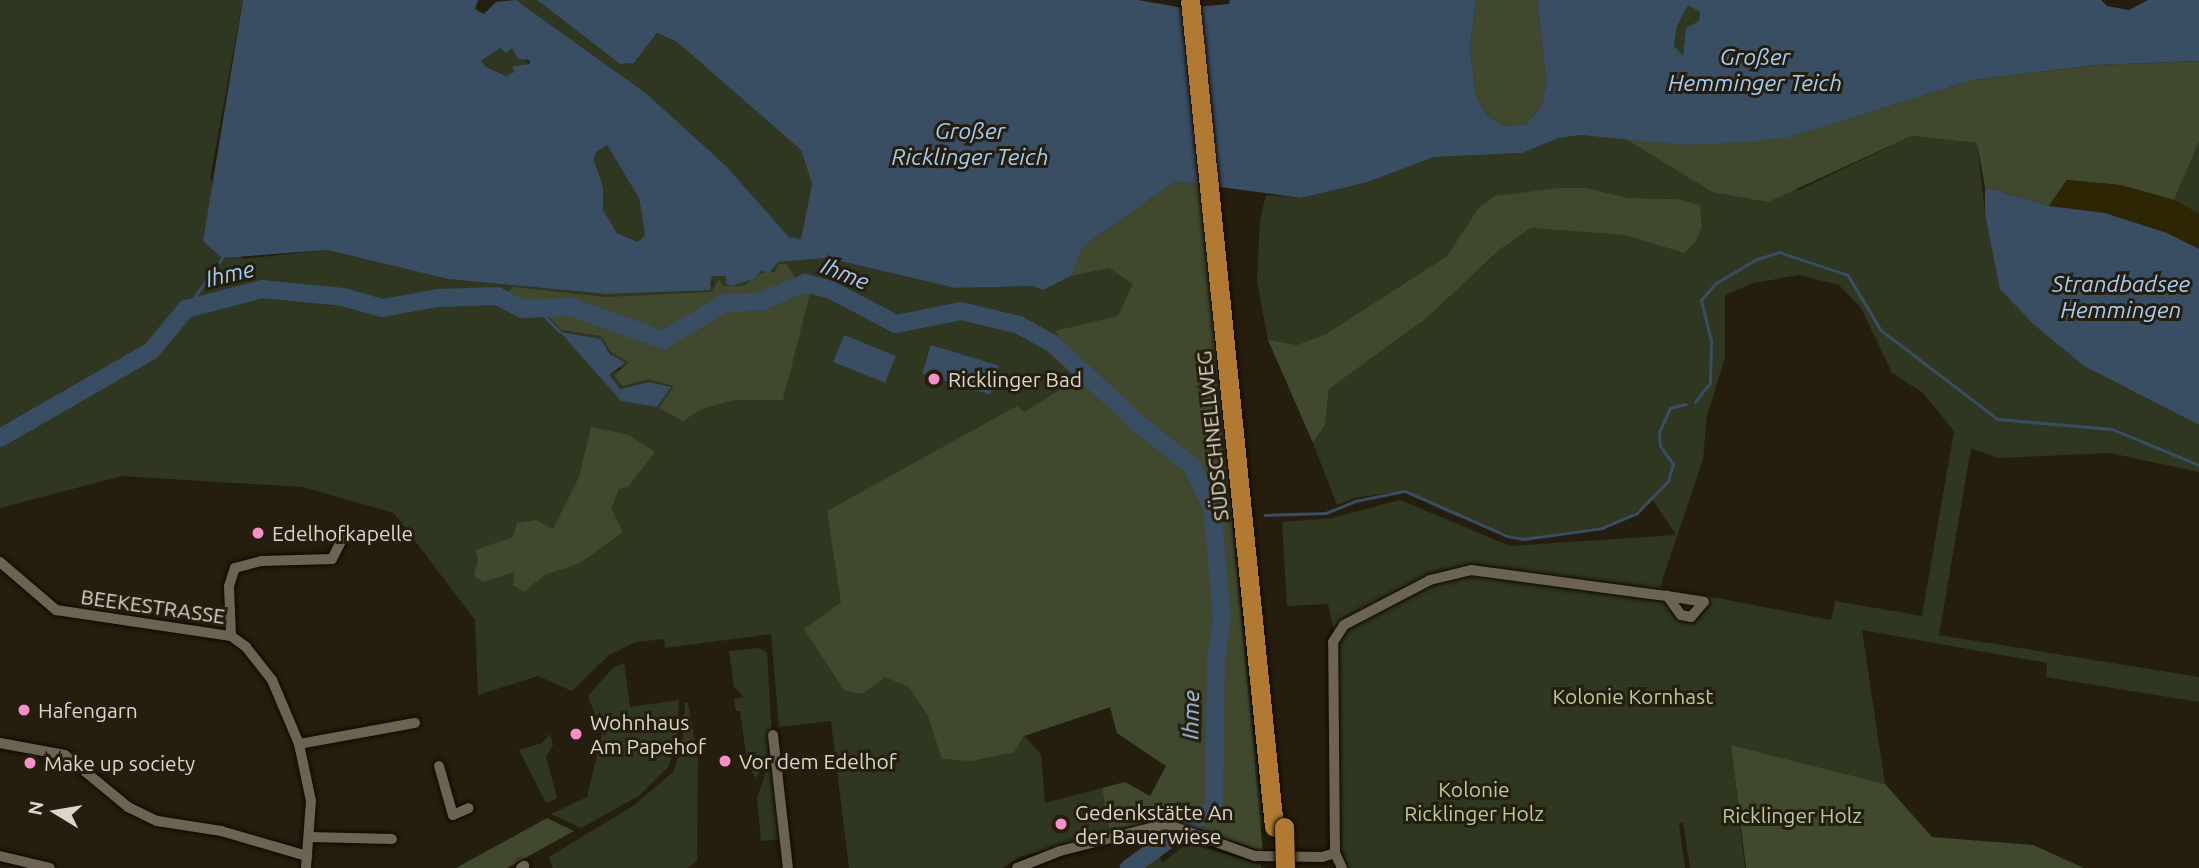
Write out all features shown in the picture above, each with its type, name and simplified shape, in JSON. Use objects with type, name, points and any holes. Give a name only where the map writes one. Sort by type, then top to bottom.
[{"type":"highway","name":"SÜDSCHNELLWEG","points":[[1190,0],[1220,239]]},
{"type":"highway","name":"SÜDSCHNELLWEG","points":[[1200,0],[1220,239],[1285,868]]},
{"type":"highway","name":"SÜDSCHNELLWEG","points":[[1275,868],[1279,827]]},
{"type":"street","points":[[231,636],[229,586],[235,568],[262,561],[326,560],[335,554],[342,539]]},
{"type":"street","name":"BEEKESTRASSE","points":[[0,562],[56,610],[231,636],[265,667],[299,744],[309,786],[306,868]]},
{"type":"street","points":[[1342,868],[1335,853],[1333,642],[1344,625],[1430,580],[1471,570],[1667,596]]},
{"type":"street","points":[[299,744],[415,723]]},
{"type":"street","points":[[773,735],[788,868]]},
{"type":"street","points":[[0,743],[65,755],[128,807],[157,821],[231,834],[307,856]]},
{"type":"street","points":[[439,766],[453,815],[469,808]]},
{"type":"street","points":[[1017,868],[1060,850],[1166,824],[1255,856],[1322,857],[1335,853]]},
{"type":"street","points":[[309,837],[392,839]]},
{"type":"street","points":[[0,856],[50,868]]},
{"type":"green space","points":[[0,0],[243,0],[210,178],[242,259],[327,250],[448,279],[606,294],[713,285],[712,276],[719,274],[727,276],[726,284],[731,286],[778,262],[827,258],[955,288],[1034,286],[1200,183],[1263,827],[1191,829],[1167,820],[1150,797],[1166,766],[1117,733],[1110,707],[1024,736],[1041,754],[1045,803],[1102,788],[1110,834],[1020,857],[1002,868],[849,868],[831,721],[779,727],[771,634],[665,648],[664,639],[636,642],[609,655],[572,691],[538,676],[478,695],[475,620],[394,513],[303,487],[122,476],[0,508]],"holes":[[[562,333],[601,339],[621,369],[608,375],[620,389],[649,382],[671,387],[621,401]]]},
{"type":"green space","points":[[516,0],[537,0],[620,64],[634,63],[657,33],[677,42],[801,150],[812,184],[801,239],[789,237],[726,166],[647,94]]},
{"type":"green space","points":[[1476,0],[1537,0],[1546,78],[1542,106],[1526,124],[1504,126],[1487,116],[1476,95],[1470,48]]},
{"type":"green space","points":[[1688,4],[1700,12],[1699,21],[1686,28],[1683,56],[1674,46],[1677,26]]},
{"type":"green space","points":[[500,48],[506,53],[512,48],[530,64],[512,66],[514,72],[506,76],[486,67],[481,61]]},
{"type":"green space","points":[[2199,61],[2199,142],[2174,200],[2120,185],[2067,180],[2049,206],[1985,187],[1977,143],[1912,136],[1768,202],[1712,192],[1622,137],[1684,145],[1789,137],[1973,80],[2096,65]]},
{"type":"green space","points":[[1582,135],[1622,137],[1712,192],[1799,190],[1912,136],[1977,143],[1985,214],[2001,289],[2033,324],[2084,366],[2199,425],[2199,472],[2110,453],[1998,458],[1971,448],[1939,635],[2199,677],[2199,702],[2046,677],[2047,663],[1862,630],[1885,784],[1731,745],[1745,868],[1690,868],[1683,822],[1679,824],[1685,868],[1347,868],[1339,850],[1336,640],[1328,604],[1287,606],[1282,522],[1332,518],[1400,500],[1510,546],[1676,535],[1653,500],[1618,524],[1523,539],[1448,513],[1405,491],[1354,498],[1337,505],[1313,443],[1325,425],[1329,389],[1428,317],[1499,250],[1531,228],[1624,235],[1684,253],[1702,227],[1701,216],[1699,205],[1677,199],[1630,198],[1585,188],[1479,207],[1447,256],[1326,334],[1297,345],[1268,340],[1257,281],[1260,220],[1266,195],[1301,198],[1368,182],[1434,157],[1522,153],[1559,138]],"holes":[[[1799,275],[1839,285],[1861,308],[1892,373],[1923,393],[1954,431],[1922,616],[1835,601],[1831,620],[1660,587],[1703,459],[1707,416],[1725,358],[1725,295],[1754,283]]]},
{"type":"green space","points":[[2199,142],[2199,214],[2174,200]]},
{"type":"green space","points":[[607,145],[639,198],[645,235],[638,242],[617,233],[603,210],[603,187],[594,160],[596,151]]},
{"type":"green space","points":[[1176,181],[1200,183],[1263,852],[1177,821],[1110,834],[1102,788],[1125,782],[1150,796],[1166,766],[1117,733],[1110,707],[1024,736],[1014,752],[971,761],[942,759],[928,716],[909,687],[885,677],[862,694],[844,690],[804,629],[841,602],[827,511],[1017,406],[1024,412],[1087,373],[1055,331],[1118,316],[1133,284],[1109,268],[1071,276],[1083,247]]},
{"type":"green space","points":[[1559,188],[1585,188],[1630,198],[1677,199],[1700,205],[1702,227],[1696,241],[1684,253],[1624,235],[1531,228],[1499,250],[1428,317],[1329,389],[1325,425],[1313,443],[1268,340],[1297,345],[1326,334],[1447,256],[1479,207],[1495,196]]},
{"type":"green space","points":[[779,264],[786,264],[797,280],[758,300],[724,302],[662,338],[571,303],[523,306],[503,296],[513,287],[606,297],[712,292],[719,279],[723,286],[743,286],[762,273],[775,272]]},
{"type":"green space","points":[[801,288],[811,289],[783,400],[734,400],[701,409],[683,421],[659,408],[674,386],[648,379],[623,386],[614,376],[629,362],[611,352],[601,336],[562,330],[545,313],[570,310],[664,345],[726,308],[760,305]]},
{"type":"green space","points":[[591,427],[629,435],[655,452],[628,487],[619,489],[611,509],[623,532],[580,563],[544,575],[524,592],[513,585],[514,572],[484,582],[474,576],[478,559],[475,550],[513,537],[517,523],[536,520],[553,529],[579,477]]},
{"type":"green space","points":[[759,648],[767,652],[773,757],[755,778],[747,761],[740,711],[736,711],[734,699],[744,697],[734,687],[729,651]]},
{"type":"green space","points":[[624,663],[630,707],[679,700],[676,745],[668,767],[639,796],[581,828],[551,814],[587,797],[602,734],[588,696],[613,668]]},
{"type":"green space","points":[[685,703],[688,703],[698,760],[697,861],[688,868],[553,868],[549,857],[633,806],[673,772],[682,746]]},
{"type":"green space","points":[[550,734],[553,745],[546,757],[557,798],[546,803],[519,750],[542,743]]},
{"type":"green space","name":"Ricklinger Holz","points":[[1731,745],[1885,784],[1932,837],[2033,845],[2084,868],[1746,868]]},
{"type":"green space","points":[[773,771],[780,839],[761,841],[757,798],[766,772]]},
{"type":"green space","points":[[547,818],[574,831],[507,868],[456,868]]},
{"type":"green space","points":[[1188,843],[1261,865],[1261,868],[1131,868],[1158,850],[1162,863]]},
{"type":"sand","points":[[2067,180],[2120,185],[2174,200],[2199,214],[2199,249],[2167,233],[2105,213],[2049,206]]},
{"type":"water","name":"Großer Ricklinger Teich","points":[[243,0],[478,0],[475,9],[484,14],[496,2],[516,0],[647,94],[726,166],[789,237],[801,239],[812,184],[801,150],[677,42],[657,33],[634,63],[620,64],[537,0],[1138,0],[1183,8],[1229,4],[1230,0],[1476,0],[1470,48],[1476,95],[1487,116],[1504,126],[1526,124],[1542,106],[1546,78],[1537,0],[2101,0],[2107,6],[2129,10],[2148,0],[2199,0],[2199,61],[2096,65],[1973,80],[1790,137],[1684,145],[1582,135],[1559,138],[1522,153],[1434,157],[1368,182],[1301,198],[1176,181],[1083,247],[1071,276],[1043,290],[1033,286],[955,288],[827,258],[778,262],[769,273],[761,271],[754,279],[731,286],[726,284],[726,276],[712,276],[710,290],[606,294],[448,279],[327,250],[222,258],[203,241]],"holes":[[[1688,5],[1700,12],[1699,21],[1686,28],[1683,56],[1674,46],[1677,26]],[[500,48],[506,53],[512,48],[518,59],[529,60],[530,64],[512,66],[514,72],[506,76],[486,67],[481,61]],[[607,145],[639,198],[645,235],[638,242],[617,233],[603,210],[603,187],[594,160],[596,152]]]},
{"type":"water","name":"Strandbadsee Hemmingen","points":[[1985,187],[2049,206],[2105,213],[2167,233],[2199,249],[2199,425],[2084,366],[2033,324],[2000,289],[1985,214]]},
{"type":"water","points":[[560,332],[601,339],[610,354],[625,363],[609,375],[620,389],[649,382],[671,387],[657,407],[621,401]]},
{"type":"water","points":[[844,335],[896,356],[885,383],[833,362]]},
{"type":"water","points":[[931,345],[999,366],[990,394],[922,374]]},
{"type":"waterway","points":[[1695,402],[1710,383],[1711,341],[1701,300],[1716,283],[1755,260],[1779,252],[1848,275],[1881,330],[1998,419],[2112,429],[2199,465]]},
{"type":"waterway","points":[[186,309],[222,258]]},
{"type":"waterway","name":"Ihme","points":[[0,438],[151,351],[186,309],[262,289],[343,297],[382,308],[438,298],[497,296],[523,309],[571,307],[663,340],[725,303],[760,302],[805,283],[831,290],[896,324],[961,311],[1019,325],[1053,344],[1139,424],[1192,466],[1212,507],[1222,618],[1216,660],[1214,807],[1129,868]]},
{"type":"waterway","points":[[539,310],[560,332]]},
{"type":"waterway","points":[[1265,515],[1326,513],[1355,501],[1405,491],[1508,536],[1523,539],[1602,528],[1637,513],[1668,481],[1673,464],[1660,446],[1659,432],[1670,408],[1686,404]]},
{"type":"waterway","points":[[1212,507],[1235,511]]},
{"type":"place","name":"Ricklinger Bad","points":[[934,379]]},
{"type":"place","name":"Edelhofkapelle","points":[[258,533]]},
{"type":"place","name":"Hafengarn","points":[[24,710]]},
{"type":"place","name":"Wohnhaus Am Papehof","points":[[576,734]]},
{"type":"place","name":"Vor dem Edelhof","points":[[725,761]]},
{"type":"place","name":"Make up society","points":[[30,763]]},
{"type":"place","name":"Gedenkstätte An der Bauerwiese","points":[[1061,824]]},
{"type":"water label","name":"Großer Hemminger Teich","points":[[1755,70]]},
{"type":"park label","name":"Kolonie Kornhast","points":[[1633,696]]},
{"type":"park label","name":"Kolonie Ricklinger Holz","points":[[1474,801]]}]
